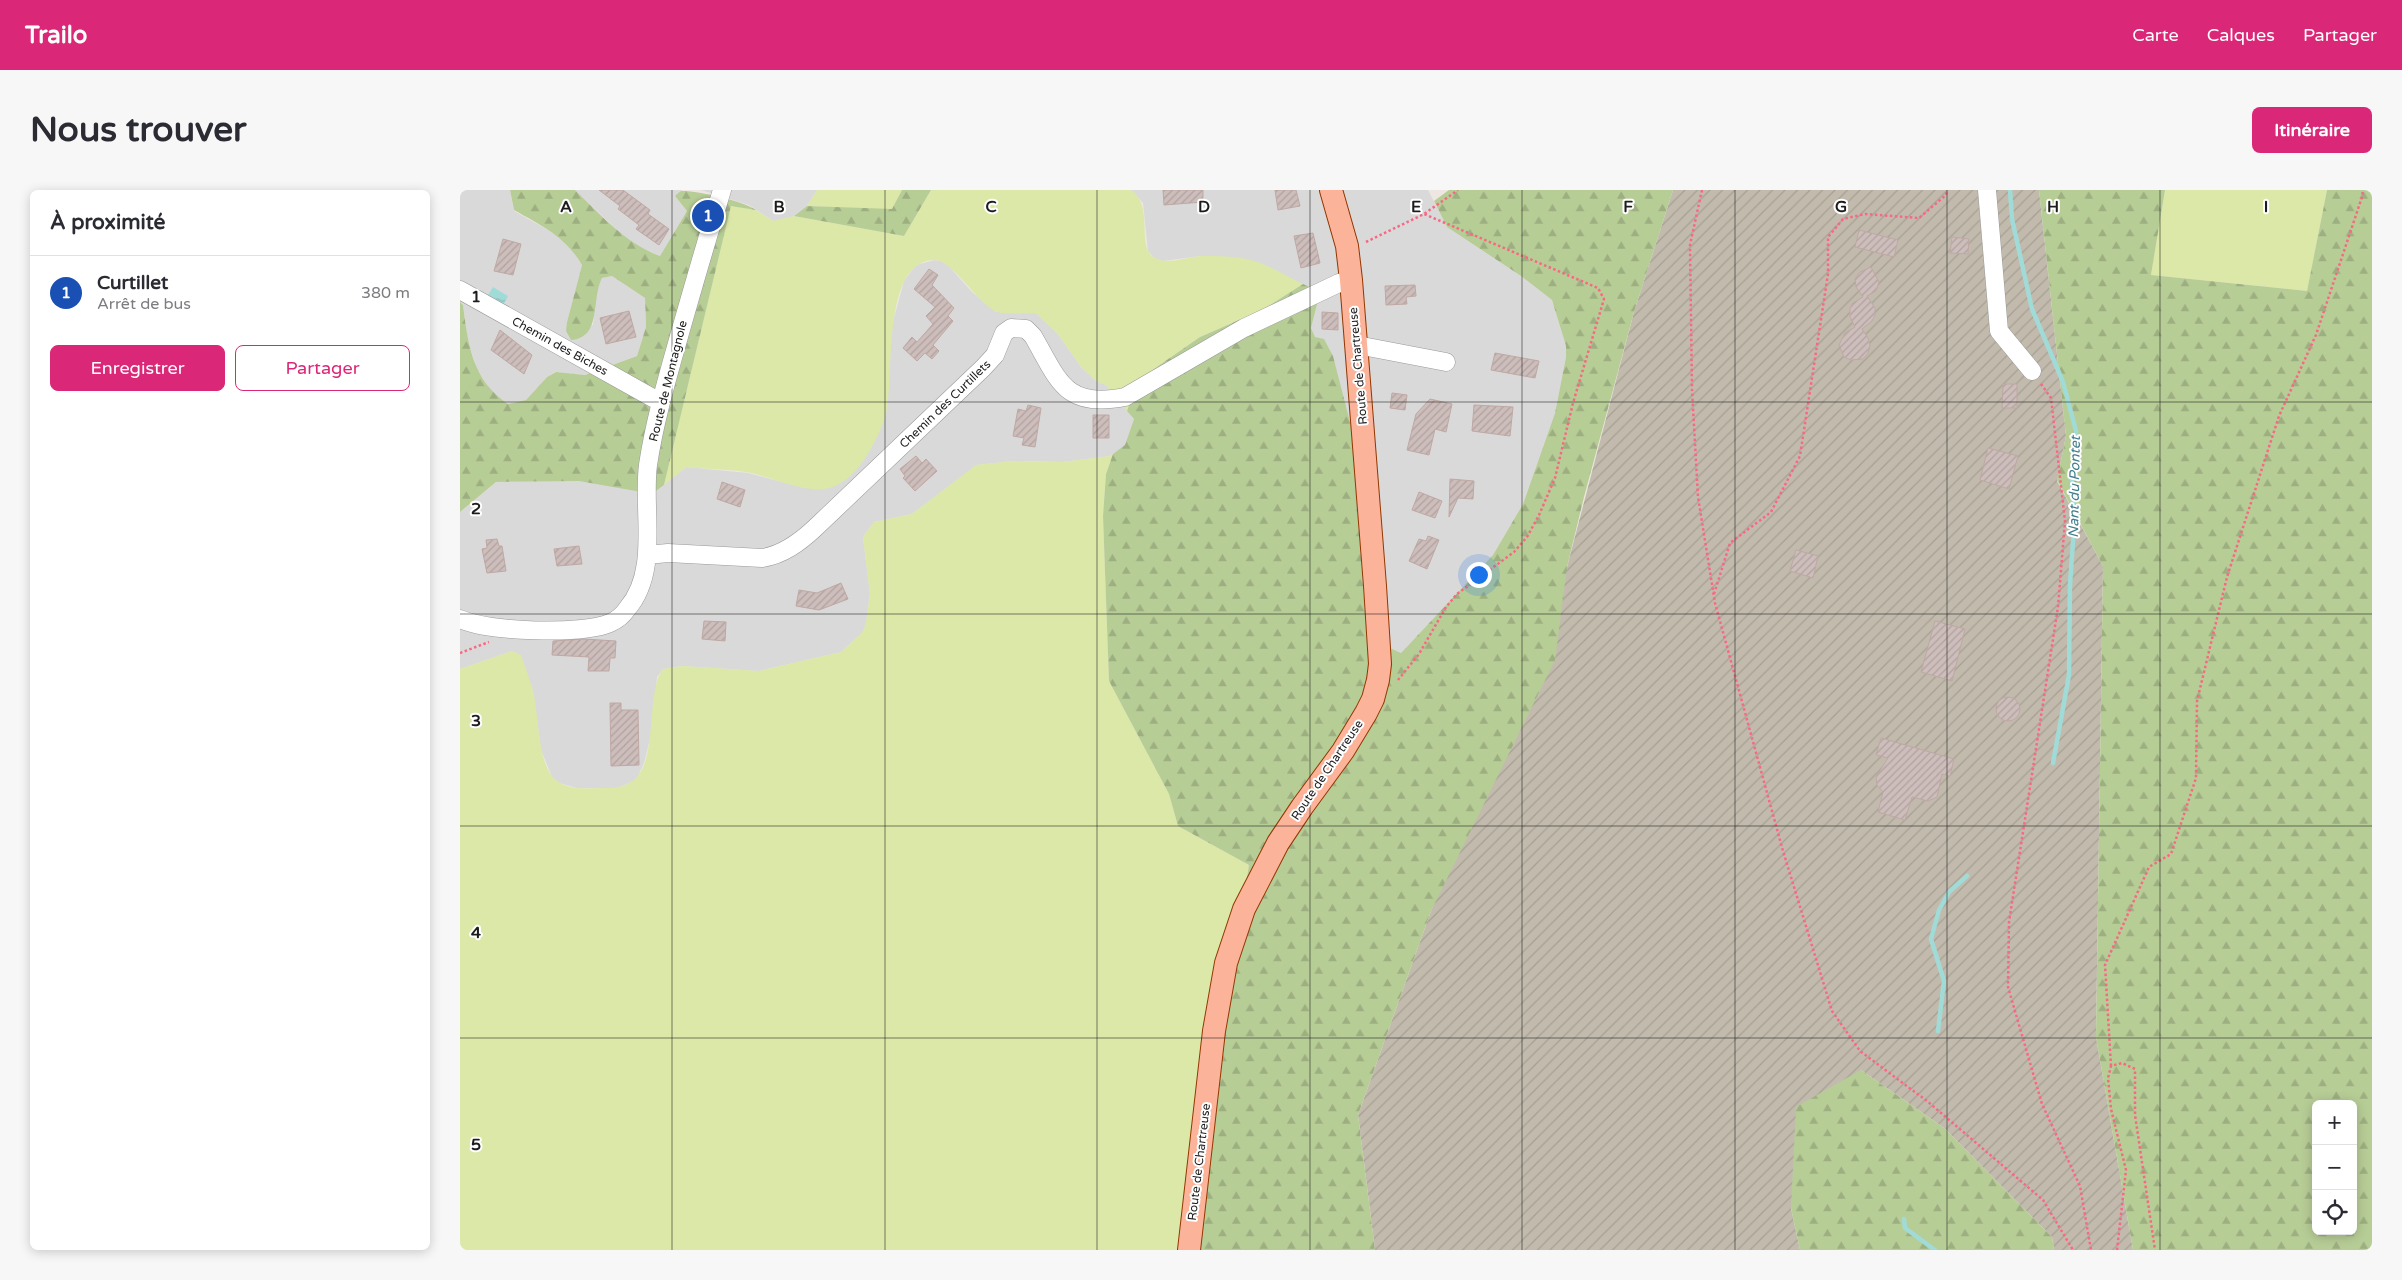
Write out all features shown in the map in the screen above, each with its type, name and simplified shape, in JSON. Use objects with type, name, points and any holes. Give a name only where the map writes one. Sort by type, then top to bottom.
[{"type":"main road","name":"Route de Chartreuse","points":[[1189,1250],[1214,1031],[1226,964],[1244,909],[1278,843],[1302,806],[1342,752],[1373,699],[1378,680],[1380,664],[1351,280],[1346,246],[1331,190]]},
{"type":"street","name":"Route de Montagnole","points":[[460,620],[503,630],[590,628],[609,623],[620,617],[634,598],[644,573],[647,555],[648,464],[660,402],[722,190]]},
{"type":"street","points":[[1987,190],[1999,332],[2032,371]]},
{"type":"street","name":"Chemin des Curtillets","points":[[647,555],[668,553],[762,558],[774,556],[790,548],[811,532],[983,368],[995,355],[1004,333],[1011,328],[1026,329],[1033,336],[1066,389],[1077,397],[1107,401],[1125,398],[1244,328],[1338,283],[1351,280]]},
{"type":"street","name":"Chemin des Biches","points":[[460,290],[660,402]]},
{"type":"street","points":[[1357,345],[1446,362]]},
{"type":"path","points":[[1346,246],[1368,241],[1414,219],[1458,190]]},
{"type":"path","points":[[1702,190],[1690,245],[1692,390],[1698,497],[1714,596],[1783,851],[1832,1011],[1860,1051],[1927,1101],[2044,1200],[2073,1250]]},
{"type":"path","points":[[1714,596],[1730,543],[1772,512],[1800,456],[1828,274],[1828,237],[1843,219],[1865,214],[1919,218],[1946,195],[1947,190]]},
{"type":"path","points":[[2117,1250],[2126,1170],[2111,1109],[2108,1078],[2111,1066],[2105,966],[2149,867],[2171,854],[2196,778],[2198,701],[2227,577],[2278,416],[2316,335],[2363,190]]},
{"type":"path","points":[[1373,699],[1393,685],[1419,654],[1446,608],[1457,594],[1501,564],[1527,537],[1555,478],[1572,403],[1604,299],[1598,288],[1424,214]]},
{"type":"path","points":[[2032,371],[2051,398],[2065,521],[2058,607],[2010,922],[2008,986],[2042,1104],[2080,1186],[2091,1250]]},
{"type":"path","points":[[460,653],[485,645],[503,630]]},
{"type":"path","points":[[2111,1066],[2122,1063],[2135,1069],[2135,1116],[2155,1250]]},
{"type":"shaded area","points":[[460,190],[510,190],[514,211],[557,235],[572,249],[582,265],[567,322],[593,325],[597,287],[602,278],[612,276],[645,298],[646,327],[637,356],[585,375],[555,372],[547,377],[526,400],[508,404],[492,393],[477,369],[468,342],[463,305],[460,302]]},
{"type":"shaded area","points":[[575,190],[682,190],[675,196],[687,211],[660,256],[642,249],[620,233]]},
{"type":"shaded area","points":[[701,190],[817,190],[807,206],[791,218],[773,221],[749,205]]},
{"type":"shaded area","points":[[1131,190],[1428,190],[1447,227],[1521,276],[1552,300],[1566,346],[1566,357],[1555,413],[1523,504],[1493,555],[1401,653],[1367,637],[1351,426],[1311,328],[1319,292],[1201,256],[1163,261],[1154,258],[1148,251],[1143,203]]},
{"type":"shaded area","points":[[1673,190],[2039,190],[2066,436],[2057,481],[2103,566],[2096,1037],[2133,1250],[2054,1250],[2052,1237],[1944,1128],[1861,1070],[1791,1208],[1800,1250],[1375,1250],[1358,1115],[1431,911],[1567,567],[1634,312]]},
{"type":"shaded area","points":[[935,260],[945,262],[972,292],[996,312],[1036,313],[1058,334],[1081,367],[1096,381],[1106,385],[1134,419],[1125,446],[1110,456],[1063,462],[1013,461],[977,465],[912,514],[874,522],[863,537],[870,594],[866,623],[863,632],[841,652],[759,671],[682,666],[663,669],[657,677],[651,735],[644,763],[636,780],[618,788],[577,788],[559,783],[552,777],[541,750],[533,691],[520,655],[512,651],[460,669],[460,512],[496,482],[579,480],[647,493],[656,491],[686,467],[748,473],[805,488],[886,413],[891,329],[904,281],[916,265]]},
{"type":"green space","points":[[510,190],[575,190],[625,236],[660,256],[687,211],[675,196],[681,191],[697,192],[719,197],[741,203],[756,210],[731,206],[664,485],[656,491],[647,493],[579,481],[496,482],[460,512],[460,302],[463,305],[470,347],[479,372],[486,384],[508,404],[526,400],[547,377],[556,372],[585,375],[637,356],[646,327],[645,298],[612,276],[602,278],[592,325],[581,338],[571,340],[566,331],[567,322],[582,265],[568,246],[560,239],[514,210]]},
{"type":"green space","points":[[817,190],[902,190],[892,210],[807,206]]},
{"type":"green space","points":[[902,190],[931,190],[904,236],[794,216],[807,206],[892,209]]},
{"type":"green space","points":[[931,190],[1131,190],[1138,197],[1142,206],[1146,245],[1149,253],[1155,258],[1166,261],[1201,256],[1226,256],[1245,259],[1258,262],[1303,284],[1262,310],[1200,337],[1161,364],[1137,382],[1127,411],[1106,385],[1096,381],[1081,367],[1058,334],[1036,313],[995,311],[942,262],[935,260],[917,265],[905,279],[898,299],[893,324],[888,397],[883,424],[867,455],[844,481],[825,489],[814,489],[791,485],[746,472],[686,467],[664,485],[731,205],[756,210],[773,221],[794,216],[904,236]]},
{"type":"green space","points":[[1449,190],[1673,190],[1634,312],[1584,497],[1567,567],[1555,660],[1431,911],[1358,1115],[1375,1250],[1186,1250],[1249,865],[1178,826],[1169,794],[1109,681],[1103,516],[1106,474],[1113,454],[1125,445],[1134,419],[1127,411],[1137,382],[1200,337],[1262,310],[1303,284],[1320,292],[1311,328],[1315,337],[1324,339],[1333,356],[1351,426],[1367,637],[1401,653],[1493,555],[1523,504],[1555,413],[1566,357],[1566,346],[1552,300],[1521,276],[1447,227],[1434,201]]},
{"type":"green space","points":[[2039,190],[2165,190],[2151,275],[2307,291],[2327,190],[2372,190],[2372,1250],[2133,1250],[2096,1037],[2103,566],[2057,480],[2066,436]]},
{"type":"green space","points":[[2165,190],[2327,190],[2307,291],[2151,275]]},
{"type":"green space","points":[[1113,454],[1106,474],[1103,516],[1109,681],[1169,794],[1178,826],[1249,865],[1186,1250],[460,1250],[460,669],[512,651],[521,655],[533,691],[542,752],[550,774],[562,784],[574,788],[618,787],[633,780],[644,765],[650,741],[655,688],[658,677],[663,669],[682,666],[759,671],[841,652],[862,633],[866,623],[870,594],[863,537],[874,522],[912,514],[976,465],[1013,461],[1063,462],[1110,456]]},
{"type":"green space","points":[[1861,1070],[1944,1128],[2052,1237],[2054,1250],[1800,1250],[1791,1208],[1796,1107]]},
{"type":"water","points":[[493,287],[508,296],[504,304],[488,295]]},
{"type":"building","points":[[599,190],[623,190],[650,210],[648,214],[669,229],[659,245],[636,229],[639,225],[618,209],[620,206]]},
{"type":"building","points":[[1163,190],[1203,190],[1203,202],[1164,205]]},
{"type":"building","points":[[1275,190],[1296,190],[1300,206],[1278,210]]},
{"type":"building","points":[[1859,230],[1898,240],[1894,257],[1855,247]]},
{"type":"building","points":[[1313,233],[1320,263],[1301,268],[1294,236]]},
{"type":"building","points":[[1952,237],[1969,239],[1968,254],[1950,253]]},
{"type":"building","points":[[503,239],[521,244],[513,275],[494,271]]},
{"type":"building","points":[[1871,267],[1879,282],[1876,291],[1867,296],[1875,308],[1875,315],[1872,321],[1862,329],[1868,338],[1870,346],[1868,353],[1863,359],[1851,360],[1844,357],[1839,345],[1845,333],[1855,327],[1850,317],[1850,308],[1853,303],[1863,297],[1856,287],[1855,279],[1860,272]]},
{"type":"building","points":[[929,269],[938,275],[932,285],[954,308],[948,316],[953,321],[933,345],[939,351],[932,359],[925,353],[917,361],[903,348],[912,337],[917,342],[933,324],[926,316],[935,307],[914,289]]},
{"type":"building","points":[[1415,285],[1416,296],[1406,297],[1407,304],[1386,305],[1385,286]]},
{"type":"building","points":[[629,311],[636,337],[606,344],[600,318]]},
{"type":"building","points":[[1322,312],[1338,313],[1338,330],[1322,329]]},
{"type":"building","points":[[500,330],[532,355],[524,374],[491,350]]},
{"type":"building","points":[[1495,353],[1539,361],[1535,378],[1491,370]]},
{"type":"building","points":[[2003,384],[2017,384],[2017,408],[2002,408]]},
{"type":"building","points":[[1392,393],[1407,395],[1405,410],[1390,408]]},
{"type":"building","points":[[1430,399],[1452,404],[1446,432],[1435,429],[1429,455],[1407,450],[1416,414]]},
{"type":"building","points":[[1028,405],[1041,408],[1035,447],[1022,445],[1024,438],[1013,436],[1018,409],[1026,411]]},
{"type":"building","points":[[1474,405],[1513,407],[1510,436],[1472,431]]},
{"type":"building","points":[[1093,415],[1109,415],[1109,438],[1093,438]]},
{"type":"building","points":[[1988,448],[2018,456],[2009,489],[1980,480]]},
{"type":"building","points":[[916,456],[922,463],[926,459],[937,471],[915,491],[903,478],[905,476],[900,469]]},
{"type":"building","points":[[1450,479],[1474,481],[1473,499],[1458,498],[1449,517]]},
{"type":"building","points":[[722,482],[745,490],[740,507],[717,499]]},
{"type":"building","points":[[1419,492],[1442,501],[1435,518],[1412,510]]},
{"type":"building","points":[[1428,536],[1439,540],[1427,569],[1409,561],[1419,539],[1426,541]]},
{"type":"building","points":[[497,539],[499,546],[502,546],[506,571],[487,573],[482,549],[487,548],[486,540]]},
{"type":"building","points":[[579,546],[582,564],[557,566],[554,549]]},
{"type":"building","points":[[1796,550],[1818,556],[1813,578],[1790,571]]},
{"type":"building","points":[[841,583],[848,599],[819,610],[796,606],[799,590],[817,593]]},
{"type":"building","points":[[704,621],[726,622],[725,641],[702,639]]},
{"type":"building","points":[[1935,621],[1965,629],[1952,681],[1921,672]]},
{"type":"building","points":[[584,639],[616,641],[615,658],[610,658],[609,671],[588,671],[589,657],[552,655],[553,641]]},
{"type":"building","points":[[2008,697],[2016,701],[2020,709],[2016,717],[2008,721],[2000,717],[1996,709],[2000,701]]},
{"type":"building","points":[[610,703],[621,703],[621,710],[638,710],[639,765],[611,766]]},
{"type":"building","points":[[1881,738],[1954,759],[1950,776],[1942,774],[1937,797],[1928,801],[1912,797],[1905,820],[1878,812],[1883,792],[1877,785],[1876,777],[1888,758],[1876,755]]},
{"type":"waterway","name":"Nant du Pontet","points":[[2010,190],[2012,219],[2032,309],[2063,382],[2076,431],[2072,478],[2074,527],[2070,584],[2069,675],[2053,763]]},
{"type":"waterway","name":"Nant du Pontet","points":[[1938,1031],[1944,981],[1931,939],[1939,910],[1949,892],[1967,876]]},
{"type":"waterway","name":"Nant du Pontet","points":[[1904,1219],[1905,1228],[1935,1250]]},
{"type":"place","name":"Curtillet","points":[[708,216]]}]
